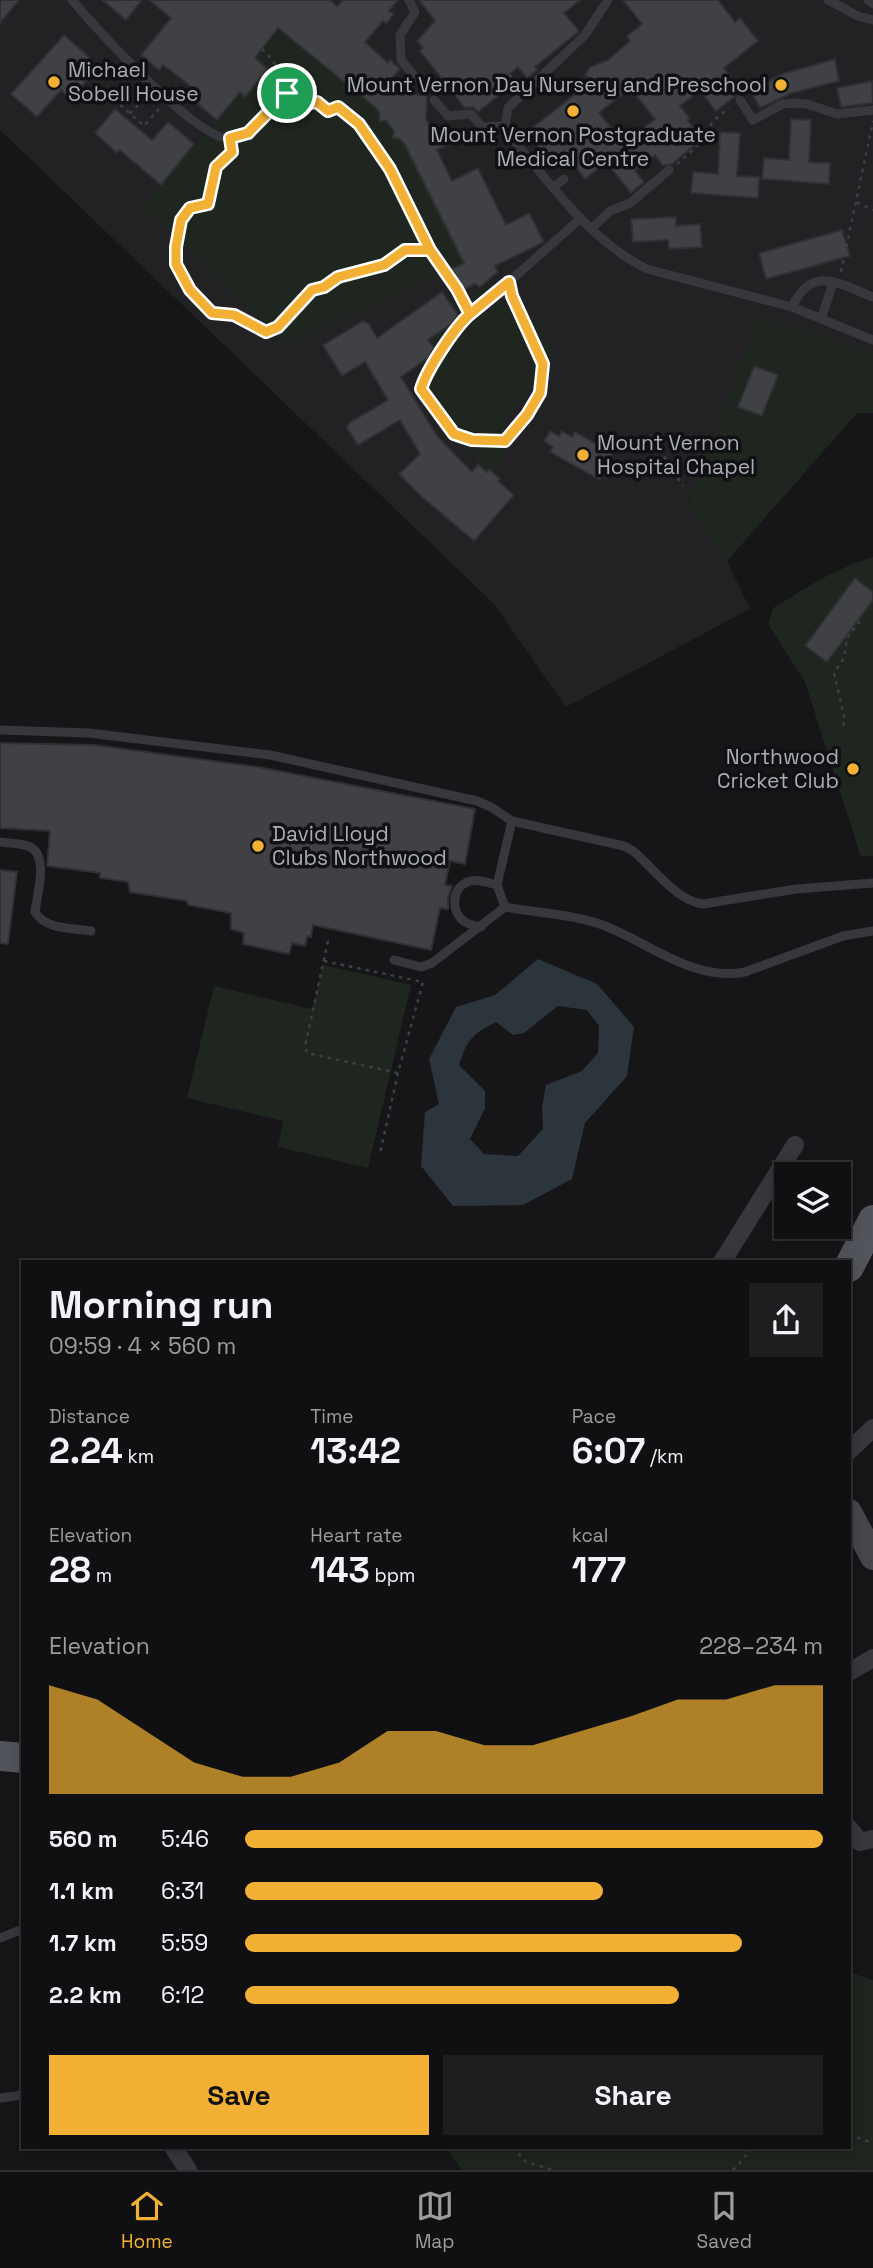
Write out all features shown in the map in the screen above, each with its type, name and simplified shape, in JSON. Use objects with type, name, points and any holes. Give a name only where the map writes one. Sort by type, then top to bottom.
[{"type":"main road","points":[[851,1262],[873,1220]]},
{"type":"main road","points":[[0,1756],[21,1758]]},
{"type":"street","points":[[723,1260],[795,1145]]},
{"type":"street","points":[[851,1449],[873,1428]]},
{"type":"street","points":[[851,1516],[873,1557]]},
{"type":"street","points":[[851,1671],[873,1658]]},
{"type":"street","points":[[851,1831],[860,1842],[873,1839]]},
{"type":"street","points":[[174,2149],[188,2170]]},
{"type":"lane","points":[[72,0],[120,55],[168,99],[212,134],[230,138],[248,133],[274,105]]},
{"type":"lane","points":[[409,0],[415,12],[400,35],[401,60],[416,78]]},
{"type":"lane","points":[[608,0],[585,35],[508,108],[505,126],[511,137],[580,218],[630,261],[647,269],[792,307],[873,340]]},
{"type":"lane","points":[[828,0],[858,16],[873,20]]},
{"type":"lane","points":[[868,0],[873,5]]},
{"type":"lane","points":[[434,100],[448,116],[471,114],[482,127],[505,126]]},
{"type":"lane","points":[[740,100],[753,120],[783,104],[807,104],[837,114],[873,110]]},
{"type":"lane","points":[[591,229],[610,211],[630,203],[669,170]]},
{"type":"lane","points":[[554,187],[564,179]]},
{"type":"lane","points":[[509,282],[512,296],[543,364],[540,393],[527,415],[505,441],[472,440],[454,434],[421,389],[424,378],[463,320],[580,218]]},
{"type":"lane","points":[[792,307],[798,292],[824,280],[873,298]]},
{"type":"lane","points":[[821,319],[836,283]]},
{"type":"lane","points":[[512,296],[525,305]]},
{"type":"lane","points":[[0,730],[89,733],[270,755],[477,802],[491,807],[512,821],[624,846],[690,902],[703,904],[796,890],[873,883]]},
{"type":"lane","points":[[505,907],[497,885],[512,821]]},
{"type":"lane","points":[[0,842],[27,845],[35,850],[40,859],[35,912],[39,918],[46,924],[92,930]]},
{"type":"lane","points":[[481,927],[470,925],[460,917],[455,909],[457,893],[471,880],[497,885]]},
{"type":"lane","points":[[394,960],[421,967],[432,963],[505,907],[568,916],[604,926],[692,968],[720,974],[745,972],[842,936],[873,931]]},
{"type":"lane","points":[[0,1938],[21,1930]]},
{"type":"lane","points":[[0,2098],[21,2095]]},
{"type":"path","points":[[262,49],[273,60],[287,93],[301,104],[317,102],[328,111],[338,107],[359,124],[390,169],[430,250],[457,289],[470,314]]},
{"type":"path","points":[[478,60],[531,85]]},
{"type":"path","points":[[95,82],[144,126],[168,99]]},
{"type":"path","points":[[130,114],[155,86]]},
{"type":"path","points":[[274,105],[287,93]]},
{"type":"path","points":[[669,170],[694,149],[719,114],[740,100]]},
{"type":"path","points":[[836,283],[873,121]]},
{"type":"path","points":[[230,138],[232,152],[216,167],[208,204],[190,208],[181,220],[176,247],[176,264],[190,290],[212,313],[234,315],[266,332],[278,327],[312,290],[324,287],[338,277],[384,265],[405,250],[430,250]]},
{"type":"path","points":[[856,202],[873,210]]},
{"type":"path","points":[[650,435],[683,486]]},
{"type":"path","points":[[843,726],[845,720],[834,673],[844,658],[847,639],[860,621]]},
{"type":"path","points":[[328,942],[305,1046],[307,1053],[398,1073]]},
{"type":"path","points":[[324,961],[423,982],[380,1153]]},
{"type":"path","points":[[851,2136],[873,2143]]},
{"type":"path","points":[[515,2149],[526,2162],[554,2170]]},
{"type":"path","points":[[733,2170],[752,2149]]},
{"type":"path","points":[[525,2170],[526,2162]]},
{"type":"shaded area","points":[[0,0],[873,0],[873,354],[758,317],[688,504],[727,561],[750,609],[566,707],[493,603],[0,130]]},
{"type":"shaded area","points":[[278,28],[375,107],[381,121],[386,121],[394,131],[395,138],[405,145],[464,263],[286,344],[143,207],[240,92],[246,97],[268,70],[251,55]]},
{"type":"shaded area","points":[[491,286],[506,308],[534,315],[552,348],[552,356],[532,372],[531,390],[505,420],[500,479],[478,464],[426,394],[426,380],[437,352],[428,340],[460,318],[451,304]]},
{"type":"shaded area","points":[[758,317],[873,354],[873,413],[857,413],[727,561],[688,504]]},
{"type":"shaded area","name":"Northwood Cricket Club","points":[[873,557],[873,856],[861,857],[805,682],[768,624],[773,608],[819,580]]},
{"type":"shaded area","points":[[538,959],[597,984],[634,1027],[627,1076],[585,1123],[572,1179],[523,1205],[453,1206],[421,1166],[425,1112],[439,1104],[429,1059],[456,1007],[495,995]],"holes":[[[558,1006],[587,1010],[599,1026],[598,1053],[582,1071],[546,1085],[542,1107],[543,1129],[518,1156],[484,1154],[470,1139],[485,1108],[485,1091],[459,1065],[468,1044],[481,1030],[496,1022],[513,1035],[524,1033]]]},
{"type":"shaded area","points":[[323,965],[411,985],[368,1168],[278,1147],[283,1121],[187,1098],[214,986],[312,1009]]},
{"type":"shaded area","points":[[851,1973],[873,1980],[873,2170],[462,2170],[447,2149],[851,2149]]},
{"type":"building","points":[[0,0],[19,0],[0,23]]},
{"type":"building","points":[[102,0],[142,0],[126,20]]},
{"type":"building","points":[[149,0],[330,0],[337,6],[343,0],[398,0],[389,11],[394,14],[386,24],[383,21],[365,42],[388,63],[390,60],[400,69],[390,80],[406,93],[427,96],[426,119],[434,135],[448,128],[455,141],[437,150],[452,181],[478,168],[506,225],[529,213],[544,242],[495,266],[498,272],[480,287],[475,284],[463,290],[454,280],[452,269],[464,263],[405,145],[400,139],[393,138],[394,131],[386,121],[379,121],[380,113],[375,107],[278,28],[255,58],[268,69],[245,97],[240,92],[217,120],[187,95],[192,88],[183,80],[163,65],[159,70],[141,55],[171,18]]},
{"type":"building","points":[[419,0],[580,0],[564,13],[579,31],[535,67],[537,70],[527,78],[518,67],[495,86],[493,90],[498,96],[478,112],[473,107],[465,108],[420,51],[423,48],[417,41],[435,21]]},
{"type":"building","points":[[623,0],[718,0],[735,22],[740,18],[758,41],[724,68],[742,91],[716,111],[700,91],[680,106],[690,118],[687,120],[694,129],[692,131],[702,139],[672,164],[663,166],[655,155],[635,171],[644,182],[631,193],[606,162],[585,179],[564,152],[551,162],[527,132],[593,80],[585,75],[590,67],[608,60],[630,41],[627,36],[642,24]],"holes":[[[630,88],[655,119],[624,143],[599,113]]]},
{"type":"building","name":"Michael Sobell House","points":[[64,35],[90,58],[84,64],[94,73],[70,99],[61,90],[37,117],[11,94]]},
{"type":"building","name":"Mount Vernon Day Nursery and Preschool","points":[[835,59],[839,81],[792,93],[760,108],[750,90],[785,73]]},
{"type":"building","points":[[872,81],[873,103],[841,107],[837,88]]},
{"type":"building","points":[[115,109],[152,140],[168,122],[194,144],[161,185],[120,150],[117,153],[95,133]]},
{"type":"building","points":[[791,119],[811,120],[809,162],[830,163],[829,184],[762,179],[764,158],[789,160]]},
{"type":"building","points":[[720,132],[740,133],[737,176],[759,177],[758,198],[691,193],[693,172],[718,174]]},
{"type":"building","points":[[676,217],[676,226],[700,224],[702,247],[669,249],[668,240],[633,242],[631,219]]},
{"type":"building","points":[[842,230],[850,256],[766,279],[759,253]]},
{"type":"building","points":[[442,292],[458,315],[451,324],[428,340],[434,348],[429,357],[401,377],[437,436],[472,472],[478,464],[487,472],[489,469],[514,495],[474,541],[399,474],[420,454],[400,420],[358,445],[347,428],[349,423],[388,400],[365,362],[342,376],[323,345],[363,321],[369,324],[377,338]]},
{"type":"building","points":[[754,366],[778,375],[762,416],[738,407]]},
{"type":"building","name":"Mount Vernon Hospital Chapel","points":[[550,431],[559,436],[562,431],[572,437],[575,432],[612,453],[609,464],[613,466],[606,478],[601,476],[600,480],[550,452],[553,447],[544,441]]},
{"type":"building","points":[[855,578],[873,592],[873,600],[827,662],[805,646]]},
{"type":"building","name":"David Lloyd Clubs Northwood","points":[[0,743],[94,745],[258,767],[475,809],[465,864],[450,861],[445,885],[452,886],[448,909],[440,908],[431,950],[313,925],[311,937],[307,936],[305,946],[292,943],[289,954],[243,944],[244,933],[231,929],[231,913],[188,905],[187,901],[130,892],[128,882],[100,878],[100,873],[47,866],[50,831],[0,828]]},
{"type":"building","points":[[0,870],[17,872],[8,944],[0,943]]},
{"type":"place","name":"Michael Sobell House","points":[[54,82]]},
{"type":"place","name":"Mount Vernon Day Nursery and Preschool","points":[[781,85]]},
{"type":"place","name":"Mount Vernon Postgraduate Medical Centre","points":[[573,111]]},
{"type":"place","name":"Mount Vernon Hospital Chapel","points":[[583,455]]},
{"type":"place","name":"Northwood Cricket Club","points":[[853,769]]},
{"type":"place","name":"David Lloyd Clubs Northwood","points":[[258,846]]},
{"type":"route","points":[[287,93],[248,133],[230,138],[232,152],[216,167],[208,204],[190,208],[181,220],[176,264],[190,290],[212,313],[234,315],[266,332],[278,327],[312,290],[324,287],[338,277],[384,265],[405,250],[430,250],[457,289],[470,314],[436,358],[421,389],[454,434],[472,440],[505,441],[527,415],[540,393],[543,364],[512,296],[509,282],[470,314],[457,289],[430,250],[390,169],[359,124],[338,107],[328,111],[317,102],[301,104],[287,93]]}]
